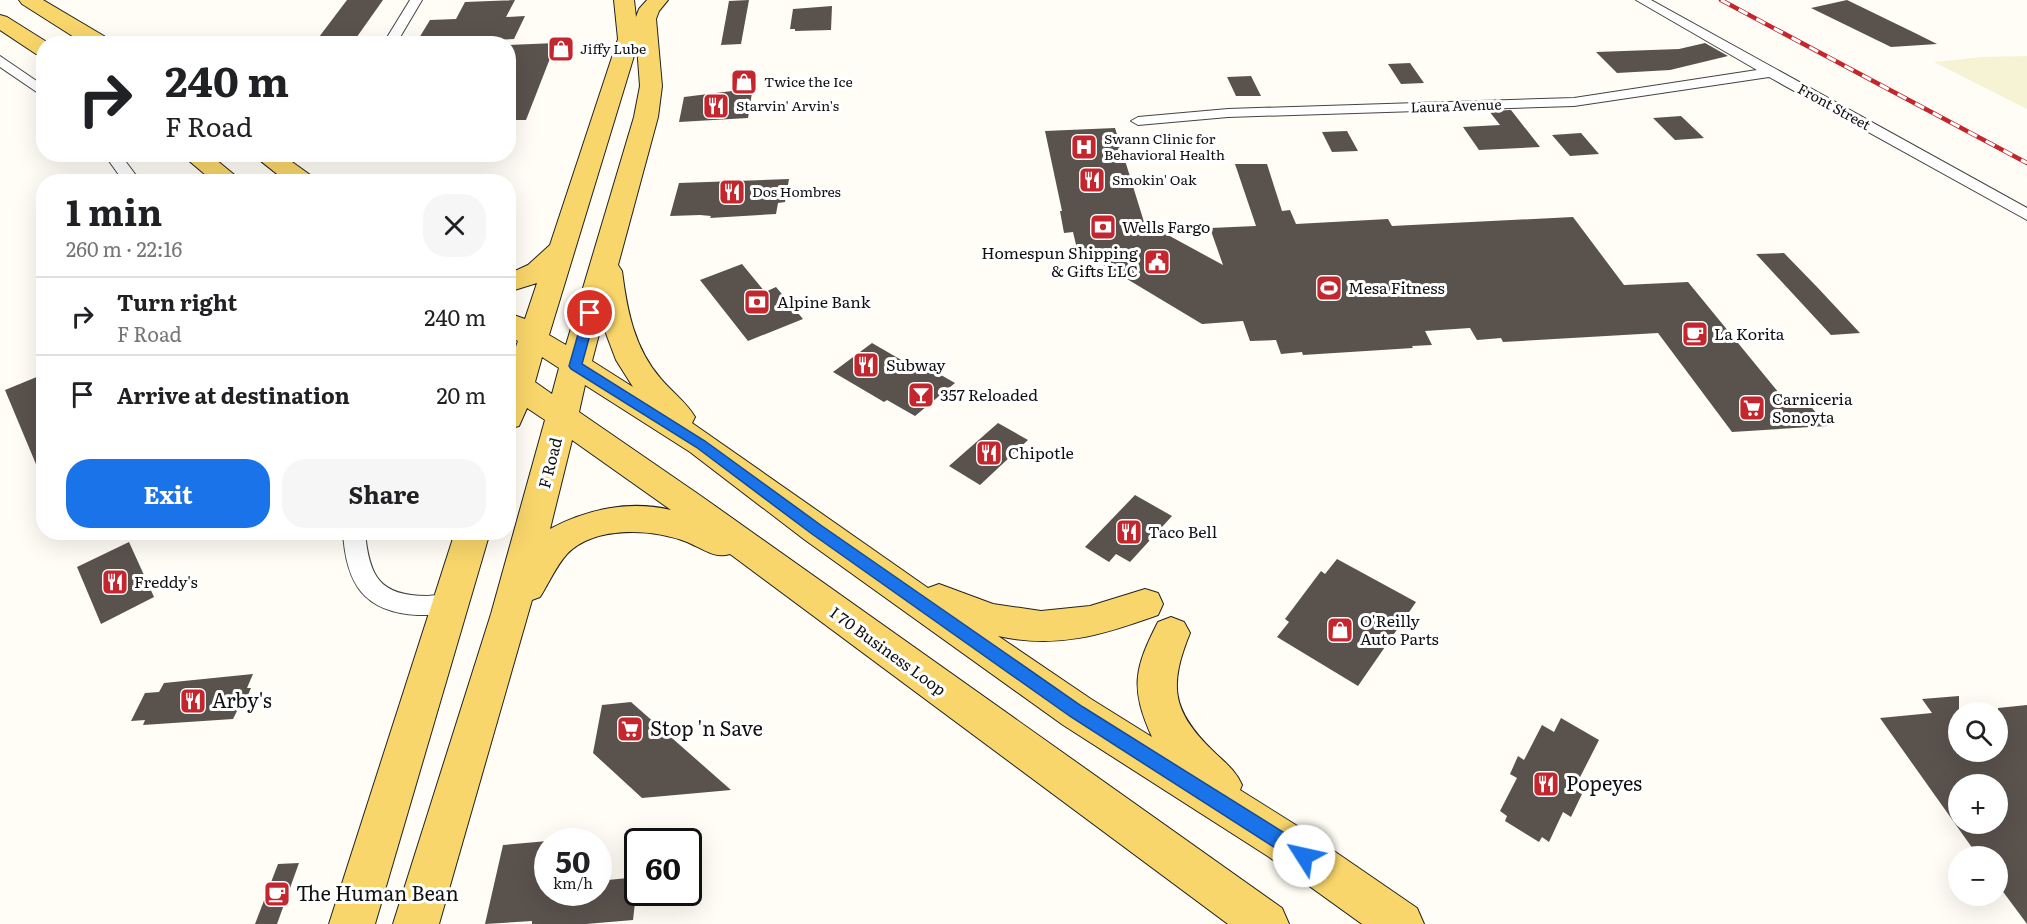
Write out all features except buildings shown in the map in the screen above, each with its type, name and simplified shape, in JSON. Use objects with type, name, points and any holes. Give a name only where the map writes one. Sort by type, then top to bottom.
[{"type":"main road","points":[[29,0],[87,36]]},
{"type":"main road","points":[[516,375],[533,338],[629,39],[624,0]]},
{"type":"main road","name":"F Road","points":[[416,924],[510,614],[575,366],[646,117],[651,86],[646,19],[649,9],[658,0]]},
{"type":"main road","points":[[0,21],[36,44]]},
{"type":"main road","points":[[204,162],[220,174]]},
{"type":"main road","points":[[275,162],[293,174]]},
{"type":"main road","points":[[516,280],[537,273],[561,249]]},
{"type":"main road","points":[[608,251],[612,310],[624,349],[651,388],[675,412],[701,444]]},
{"type":"main road","points":[[516,327],[701,444],[873,570],[1077,712],[1284,842],[1401,924]]},
{"type":"main road","name":"I 70 Business Loop","points":[[516,384],[1266,924]]},
{"type":"main road","points":[[510,614],[555,543],[596,523],[619,518],[641,518],[684,528],[715,540],[794,582]]},
{"type":"main road","points":[[352,924],[471,540]]},
{"type":"main road","points":[[873,570],[996,622],[1025,627],[1071,626],[1115,615],[1158,619],[1159,663],[1156,682],[1160,713],[1171,733],[1194,761],[1284,842]]},
{"type":"street","points":[[394,36],[416,0]]},
{"type":"street","name":"Front Street","points":[[1642,0],[2027,215]]},
{"type":"street","points":[[0,60],[36,87]]},
{"type":"street","name":"Laura Avenue","points":[[1138,121],[1228,113],[1574,102],[1771,72]]},
{"type":"street","points":[[117,162],[127,174]]},
{"type":"street","points":[[355,540],[358,567],[378,594],[402,604],[420,606],[451,604]]},
{"type":"shaded area","points":[[2027,56],[2027,109],[1934,62],[1982,57]]},
{"type":"railway","points":[[1721,0],[2027,163]]},
{"type":"place","name":"Jiffy Lube","points":[[561,49]]},
{"type":"place","name":"Twice the Ice","points":[[744,82]]},
{"type":"place","name":"Starvin' Arvin's","points":[[716,106]]},
{"type":"place","name":"Swann Clinic for Behavioral Health","points":[[1084,147]]},
{"type":"place","name":"Smokin' Oak","points":[[1092,180]]},
{"type":"place","name":"Dos Hombres","points":[[732,192]]},
{"type":"place","name":"Wells Fargo","points":[[1103,227]]},
{"type":"place","name":"Homespun Shipping & Gifts LLC","points":[[1157,262]]},
{"type":"place","name":"Mesa Fitness","points":[[1329,288]]},
{"type":"place","name":"Alpine Bank","points":[[757,302]]},
{"type":"place","name":"La Korita","points":[[1695,334]]},
{"type":"place","name":"Subway","points":[[866,365]]},
{"type":"place","name":"357 Reloaded","points":[[921,395]]},
{"type":"place","name":"Carniceria Sonoyta","points":[[1752,408]]},
{"type":"place","name":"Chipotle","points":[[989,453]]},
{"type":"place","name":"Taco Bell","points":[[1129,532]]},
{"type":"place","name":"Freddy's","points":[[115,582]]},
{"type":"place","name":"O'Reilly Auto Parts","points":[[1340,630]]},
{"type":"place","name":"Arby's","points":[[193,701]]},
{"type":"place","name":"Stop 'n Save","points":[[630,729]]},
{"type":"place","name":"Popeyes","points":[[1546,784]]},
{"type":"place","name":"The Human Bean","points":[[277,894]]},
{"type":"route","points":[[590,313],[575,366],[701,444],[817,530],[1077,712],[1304,856]]}]
